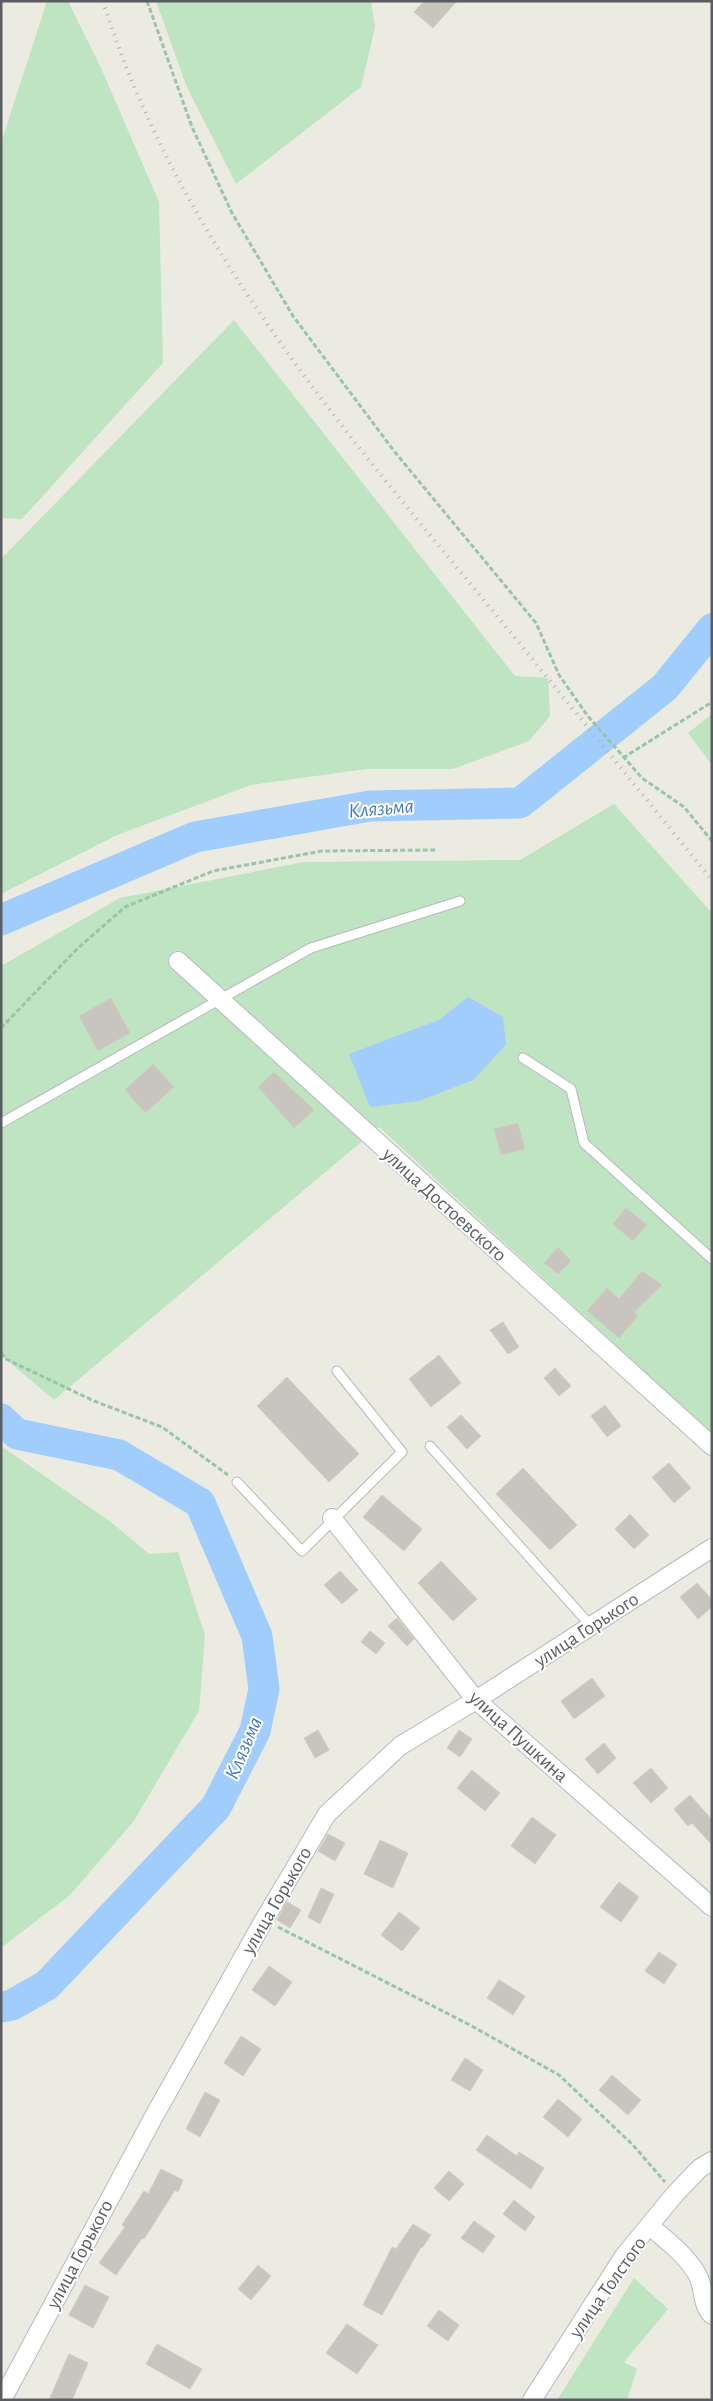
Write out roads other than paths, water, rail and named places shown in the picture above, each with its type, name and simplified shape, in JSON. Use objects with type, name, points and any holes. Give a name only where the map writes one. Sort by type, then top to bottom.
[{"type":"street","name":"улица Достоевского","points":[[178,961],[712,1446]]},
{"type":"street","name":"улица Пушкина","points":[[332,1518],[476,1700],[712,1907]]},
{"type":"street","name":"улица Горького","points":[[2,2400],[153,2118],[264,1920],[327,1814],[400,1746],[476,1700],[712,1548]]},
{"type":"street","name":"улица Толстого","points":[[532,2400],[624,2256],[675,2194],[700,2168],[712,2161]]},
{"type":"street","points":[[650,2226],[684,2256],[699,2278],[706,2310],[712,2315]]},
{"type":"lane","points":[[1,1123],[219,998],[311,948],[460,901]]},
{"type":"lane","points":[[523,1058],[571,1089],[584,1143],[712,1258]]},
{"type":"lane","points":[[237,1482],[302,1551],[332,1518],[402,1452],[337,1371]]},
{"type":"lane","points":[[430,1446],[590,1626]]},
{"type":"water","points":[[468,997],[503,1017],[506,1045],[473,1080],[419,1101],[370,1107],[349,1054],[439,1020]]},
{"type":"waterway","name":"Клязьма","points":[[1,920],[195,837],[370,806],[520,803],[665,687],[712,629]]},
{"type":"waterway","name":"Клязьма","points":[[1,1419],[17,1434],[119,1455],[200,1503],[257,1636],[264,1689],[255,1731],[216,1807],[47,1985],[12,2005],[1,2007]]},
{"type":"railway","points":[[103,1],[133,83],[170,162],[212,238],[259,312],[309,383],[417,520],[712,880]]}]
